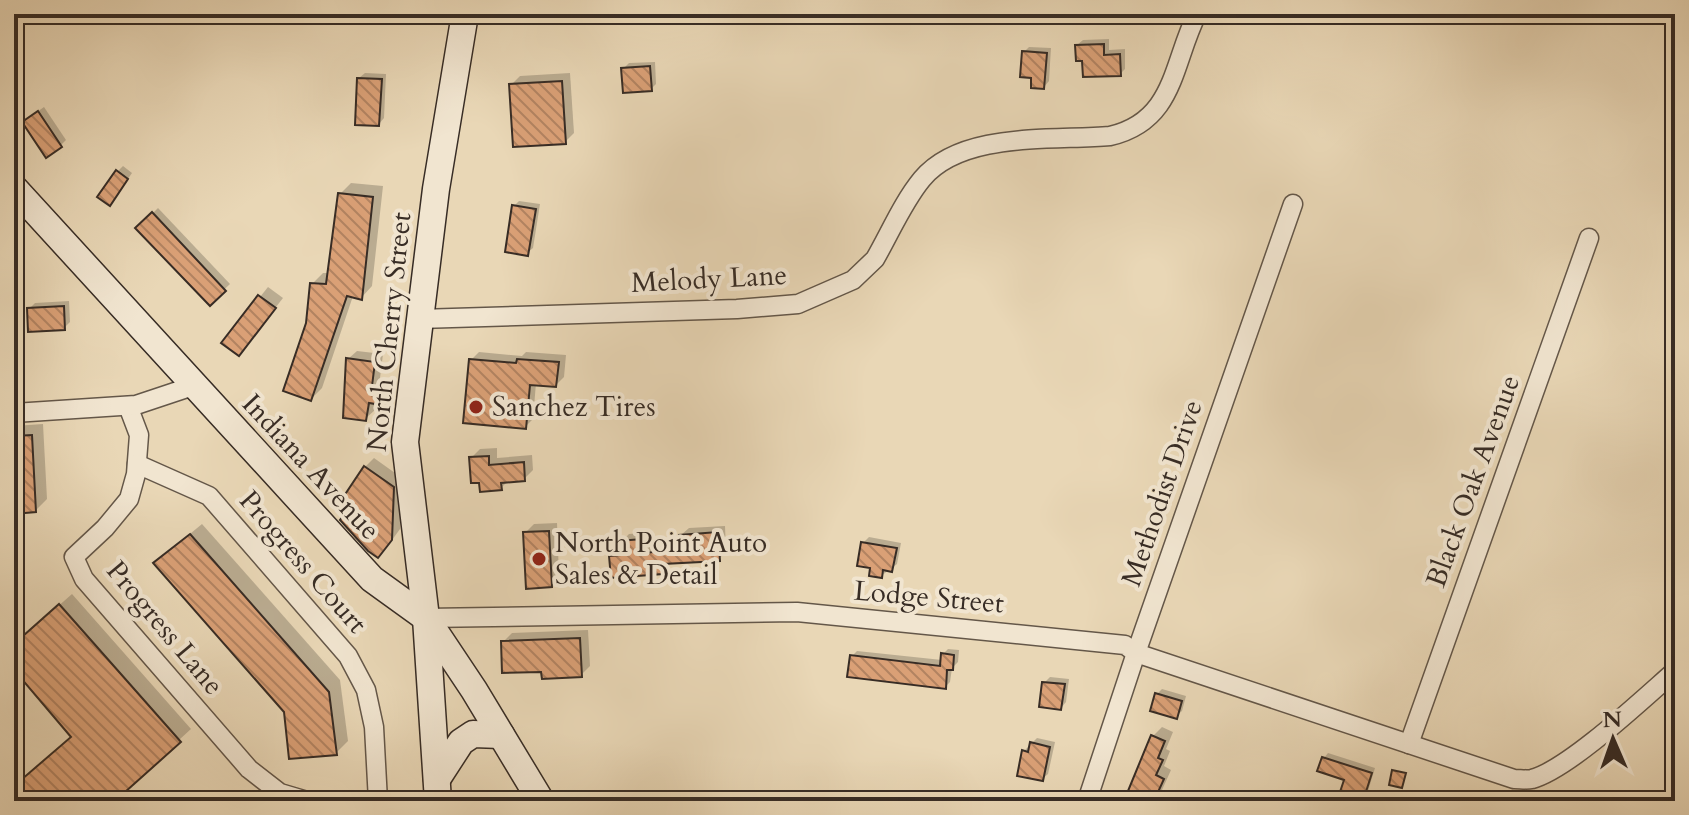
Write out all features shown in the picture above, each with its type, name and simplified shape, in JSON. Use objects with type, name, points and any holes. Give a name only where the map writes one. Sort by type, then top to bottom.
[{"type":"main road","name":"North Cherry Street","points":[[438,790],[426,618],[405,442],[436,189],[465,14]]},
{"type":"main road","name":"Indiana Avenue","points":[[14,188],[372,579],[426,618],[541,801]]},
{"type":"main road","points":[[438,790],[461,742],[473,734],[501,735]]},
{"type":"street","name":"Melody Lane","points":[[419,319],[737,309],[798,304],[833,291],[865,270],[875,259],[921,180],[951,156],[979,145],[1110,136],[1131,131],[1151,116],[1163,99],[1197,14]]},
{"type":"street","name":"Methodist Drive","points":[[1087,801],[1293,204]]},
{"type":"street","name":"Black Oak Avenue","points":[[1409,744],[1589,238]]},
{"type":"street","points":[[14,413],[128,406],[193,386]]},
{"type":"street","points":[[128,406],[139,435],[137,464]]},
{"type":"street","name":"Progress Lane","points":[[137,464],[129,499],[105,528],[74,557],[84,579],[249,769],[280,793],[307,801]]},
{"type":"street","name":"Progress Court","points":[[137,464],[209,496],[348,656],[366,690],[374,727],[378,801]]},
{"type":"street","name":"Lodge Street","points":[[426,618],[797,612],[1125,645],[1136,653],[1514,779],[1531,779],[1553,769],[1591,742],[1675,671]]},
{"type":"building","points":[[1104,44],[1104,55],[1120,54],[1121,76],[1083,77],[1082,61],[1076,61],[1075,45]]},
{"type":"building","points":[[1022,51],[1047,53],[1044,89],[1031,88],[1031,78],[1020,77]]},
{"type":"building","points":[[650,66],[652,91],[623,93],[621,68]]},
{"type":"building","points":[[357,78],[382,79],[379,126],[355,125]]},
{"type":"building","points":[[562,81],[566,144],[513,147],[509,84]]},
{"type":"building","points":[[38,111],[62,147],[46,158],[22,122]]},
{"type":"building","points":[[116,170],[128,179],[110,206],[97,197]]},
{"type":"building","points":[[338,193],[373,197],[362,300],[347,296],[311,401],[283,391],[306,323],[310,283],[326,284]]},
{"type":"building","points":[[512,205],[536,209],[528,256],[505,252]]},
{"type":"building","points":[[152,212],[226,291],[210,306],[135,228]]},
{"type":"building","points":[[258,295],[276,308],[239,356],[221,343]]},
{"type":"building","points":[[64,306],[65,330],[28,332],[27,308]]},
{"type":"building","points":[[346,358],[375,362],[372,386],[389,388],[387,406],[369,403],[366,421],[343,418]]},
{"type":"building","points":[[469,359],[516,363],[517,359],[559,362],[556,387],[530,385],[526,429],[463,423]]},
{"type":"building","points":[[32,435],[36,512],[14,514],[14,436]]},
{"type":"building","points":[[489,456],[489,465],[524,462],[525,481],[501,483],[502,490],[480,492],[479,483],[471,483],[469,457]]},
{"type":"building","points":[[364,466],[394,487],[392,540],[378,558],[340,520],[349,508],[340,502]]},
{"type":"building","points":[[549,531],[552,587],[526,589],[523,532]]},
{"type":"building","points":[[718,532],[720,561],[663,564],[663,574],[611,578],[609,556],[620,555],[619,541],[642,539],[643,553],[680,550],[679,535]]},
{"type":"building","points":[[190,534],[329,692],[337,755],[289,759],[284,712],[153,563]]},
{"type":"building","points":[[861,542],[897,548],[892,572],[883,570],[882,578],[869,576],[870,568],[857,566]]},
{"type":"building","points":[[59,604],[181,742],[115,801],[28,801],[14,786],[71,737],[14,670],[14,644]]},
{"type":"building","points":[[580,638],[582,677],[542,679],[541,672],[502,673],[501,641]]},
{"type":"building","points":[[941,653],[954,655],[953,670],[947,670],[946,689],[847,677],[850,655],[940,666]]},
{"type":"building","points":[[1042,682],[1065,684],[1061,710],[1039,707]]},
{"type":"building","points":[[1155,693],[1182,701],[1177,719],[1150,711]]},
{"type":"building","points":[[1151,735],[1165,741],[1158,758],[1163,760],[1156,775],[1164,779],[1154,801],[1128,791]]},
{"type":"building","points":[[1030,742],[1050,747],[1043,781],[1017,776],[1022,750],[1028,752]]},
{"type":"building","points":[[1322,757],[1372,773],[1363,801],[1337,801],[1344,780],[1317,771]]},
{"type":"building","points":[[1392,770],[1406,773],[1402,788],[1389,785]]},
{"type":"place","name":"Sanchez Tires","points":[[476,407]]},
{"type":"place","name":"North Point Auto Sales & Detail","points":[[539,559]]}]
